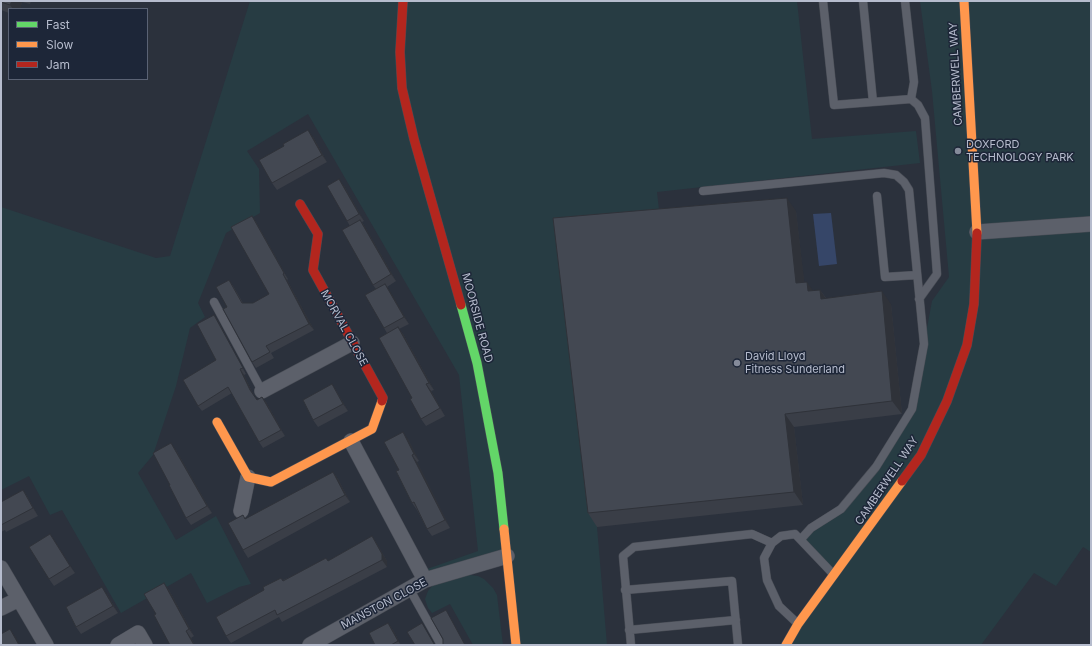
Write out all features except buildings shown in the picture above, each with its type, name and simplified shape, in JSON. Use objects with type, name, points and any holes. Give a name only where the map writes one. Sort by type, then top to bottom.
[{"type":"street","name":"MOORSIDE ROAD","points":[[403,1],[400,52],[402,88],[414,139],[477,363],[498,473],[516,645]]},
{"type":"street","name":"CAMBERWELL WAY","points":[[786,645],[798,624],[835,576],[921,456],[948,401],[967,345],[974,304],[977,232],[964,1]]},
{"type":"street","name":"MORVAL CLOSE","points":[[248,477],[271,482],[372,430],[383,398],[313,270],[318,234],[300,204]]},
{"type":"street","points":[[977,232],[1091,224]]},
{"type":"street","points":[[262,391],[352,343]]},
{"type":"street","points":[[217,422],[248,477],[241,511]]},
{"type":"street","points":[[351,441],[425,580]]},
{"type":"street","name":"MANSTON CLOSE","points":[[310,645],[425,580],[507,556]]},
{"type":"street","points":[[1,568],[46,645]]},
{"type":"street","points":[[1,608],[19,599]]},
{"type":"street","points":[[118,645],[138,633],[145,645]]},
{"type":"lane","points":[[823,1],[834,105],[911,99],[918,105],[925,118],[937,274],[919,299]]},
{"type":"lane","points":[[863,1],[873,102]]},
{"type":"lane","points":[[905,1],[914,82],[911,99]]},
{"type":"lane","points":[[703,191],[884,173],[896,175],[904,182],[908,190],[924,344],[912,409],[876,467],[841,509],[811,528],[801,540]]},
{"type":"lane","points":[[877,196],[885,277],[917,274]]},
{"type":"lane","points":[[214,302],[262,391]]},
{"type":"lane","points":[[631,645],[623,556],[634,546],[752,534],[772,543]]},
{"type":"lane","points":[[798,624],[779,606],[767,580],[764,558],[772,543],[781,536],[795,534],[835,576]]},
{"type":"lane","points":[[625,590],[732,581],[738,645]]},
{"type":"lane","points":[[409,588],[441,645]]},
{"type":"lane","points":[[629,630],[736,620]]},
{"type":"shaded area","points":[[250,1],[797,1],[812,139],[916,131],[920,163],[657,192],[660,219],[562,232],[597,527],[607,645],[516,645],[507,556],[432,578],[427,569],[478,551],[459,375],[308,114],[247,151],[259,169],[260,213],[226,233],[198,303],[205,317],[190,328],[176,386],[153,455],[138,473],[176,540],[216,516],[251,584],[239,587],[207,603],[191,573],[121,613],[62,510],[50,515],[29,476],[1,490],[1,207],[156,258],[170,256]]},
{"type":"shaded area","points":[[920,1],[1091,1],[1091,552],[1083,547],[1056,586],[1034,573],[981,645],[786,645],[834,576],[801,539],[841,509],[876,467],[912,409],[932,301],[949,277],[932,91]]},
{"type":"shaded area","points":[[470,575],[478,576],[484,579],[493,588],[497,595],[503,645],[473,645],[450,604],[432,613],[428,608],[425,599],[432,586],[454,578]]},
{"type":"water","points":[[831,213],[837,264],[819,266],[813,214]]},
{"type":"traffic: fast","points":[[461,305],[477,363],[498,473],[504,529]]},
{"type":"traffic: slow","points":[[964,1],[977,233]]},
{"type":"traffic: slow","points":[[217,422],[248,477],[271,482],[372,429],[382,401]]},
{"type":"traffic: slow","points":[[786,645],[798,624],[902,481]]},
{"type":"traffic: slow","points":[[504,529],[516,645]]},
{"type":"traffic: jam","points":[[403,1],[400,52],[402,88],[414,139],[461,305]]},
{"type":"traffic: jam","points":[[300,204],[318,234],[313,270],[383,398],[382,401]]},
{"type":"traffic: jam","points":[[902,481],[921,455],[947,401],[967,345],[974,304],[977,233]]},
{"type":"place","name":"DOXFORD TECHNOLOGY PARK","points":[[958,151]]},
{"type":"place","name":"David Lloyd Fitness Sunderland","points":[[737,363]]}]
